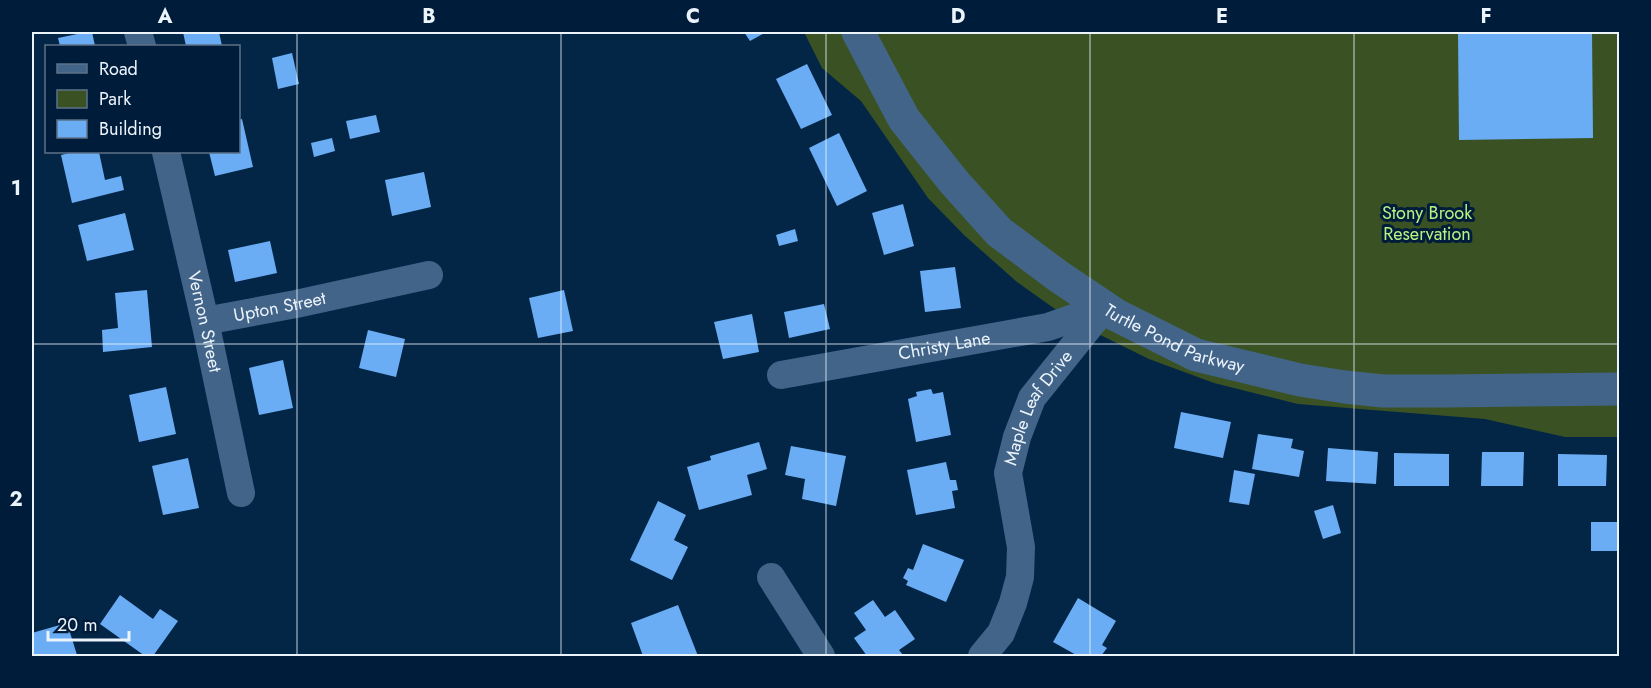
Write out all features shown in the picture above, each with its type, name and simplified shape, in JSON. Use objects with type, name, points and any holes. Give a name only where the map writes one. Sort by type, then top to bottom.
[{"type":"main road","name":"Turtle Pond Parkway","points":[[858,32],[904,119],[954,182],[999,232],[1116,315],[1196,355],[1300,380],[1345,387],[1434,391],[1620,389]]},
{"type":"street","name":"Vernon Street","points":[[166,153],[206,321],[241,493]]},
{"type":"street","name":"Upton Street","points":[[206,321],[429,274]]},
{"type":"street","name":"Christy Lane","points":[[781,375],[1048,327],[1105,307]]},
{"type":"street","name":"Maple Leaf Drive","points":[[982,657],[1001,633],[1020,577],[1021,548],[1008,473],[1017,437],[1032,398],[1105,307]]},
{"type":"street","points":[[771,577],[821,657]]},
{"type":"green space","name":"Stony Brook Reservation","points":[[804,32],[1619,32],[1619,437],[1565,437],[1485,419],[1298,404],[1214,383],[1149,359],[1072,321],[1017,282],[964,235],[928,198],[861,101],[822,68]]},
{"type":"building","points":[[92,32],[95,45],[60,45],[58,38]]},
{"type":"building","points":[[183,32],[219,32],[222,45],[186,45]]},
{"type":"building","points":[[744,32],[766,32],[750,41]]},
{"type":"building","points":[[1458,32],[1592,32],[1593,138],[1459,140]]},
{"type":"building","points":[[292,53],[299,84],[278,89],[272,58]]},
{"type":"building","points":[[807,64],[832,115],[801,129],[776,79]]},
{"type":"building","points":[[376,115],[380,132],[350,139],[346,121]]},
{"type":"building","points":[[242,119],[253,167],[215,176],[209,153],[240,153],[240,120]]},
{"type":"building","points":[[839,133],[867,191],[837,206],[809,148]]},
{"type":"building","points":[[332,138],[335,151],[314,157],[311,143]]},
{"type":"building","points":[[99,153],[105,180],[121,176],[124,190],[72,203],[61,155]]},
{"type":"building","points":[[424,172],[431,207],[392,216],[385,180]]},
{"type":"building","points":[[903,204],[914,246],[884,255],[872,213]]},
{"type":"building","points":[[125,213],[134,250],[87,261],[78,225]]},
{"type":"building","points":[[795,229],[798,241],[779,246],[776,235]]},
{"type":"building","points":[[270,241],[277,273],[235,282],[228,250]]},
{"type":"building","points":[[955,267],[961,308],[925,312],[920,271]]},
{"type":"building","points":[[147,290],[152,347],[103,352],[102,330],[118,328],[115,293]]},
{"type":"building","points":[[564,290],[573,331],[538,338],[529,298]]},
{"type":"building","points":[[824,304],[830,329],[789,338],[784,312]]},
{"type":"building","points":[[752,314],[759,352],[723,359],[714,322]]},
{"type":"building","points":[[368,330],[405,339],[396,377],[359,368]]},
{"type":"building","points":[[283,360],[293,408],[259,415],[249,368]]},
{"type":"building","points":[[166,387],[176,434],[139,442],[129,395]]},
{"type":"building","points":[[931,389],[933,394],[943,392],[951,435],[916,442],[908,399],[917,396],[916,392]]},
{"type":"building","points":[[1181,412],[1231,422],[1223,458],[1174,448]]},
{"type":"building","points":[[1258,434],[1293,439],[1291,448],[1304,451],[1299,477],[1252,469]]},
{"type":"building","points":[[759,442],[767,469],[747,475],[752,495],[699,510],[687,467],[711,460],[710,456]]},
{"type":"building","points":[[791,446],[846,456],[836,506],[802,499],[805,479],[785,475]]},
{"type":"building","points":[[1328,448],[1378,452],[1376,484],[1326,481]]},
{"type":"building","points":[[1482,452],[1524,452],[1523,486],[1481,486]]},
{"type":"building","points":[[1394,453],[1449,454],[1449,486],[1394,486]]},
{"type":"building","points":[[1558,454],[1607,455],[1606,486],[1558,486]]},
{"type":"building","points":[[188,458],[199,508],[163,515],[152,466]]},
{"type":"building","points":[[946,462],[950,480],[956,480],[958,490],[952,491],[955,508],[916,515],[907,470]]},
{"type":"building","points":[[1234,470],[1255,474],[1249,505],[1229,502]]},
{"type":"building","points":[[658,501],[686,515],[674,540],[688,547],[672,580],[630,560]]},
{"type":"building","points":[[1333,505],[1341,533],[1323,539],[1314,511]]},
{"type":"building","points":[[1591,522],[1620,522],[1620,551],[1591,551]]},
{"type":"building","points":[[923,544],[964,560],[946,602],[906,585],[908,581],[903,578],[908,568],[913,570]]},
{"type":"building","points":[[120,595],[153,619],[160,609],[178,621],[153,656],[145,656],[100,624]]},
{"type":"building","points":[[1078,598],[1116,621],[1102,645],[1107,648],[1101,656],[1078,656],[1053,642]]},
{"type":"building","points":[[873,600],[885,617],[895,610],[915,639],[899,650],[902,656],[867,656],[854,638],[866,630],[854,613]]},
{"type":"building","points":[[678,605],[698,656],[643,656],[631,623]]},
{"type":"building","points":[[67,623],[77,655],[32,656],[32,633]]}]
